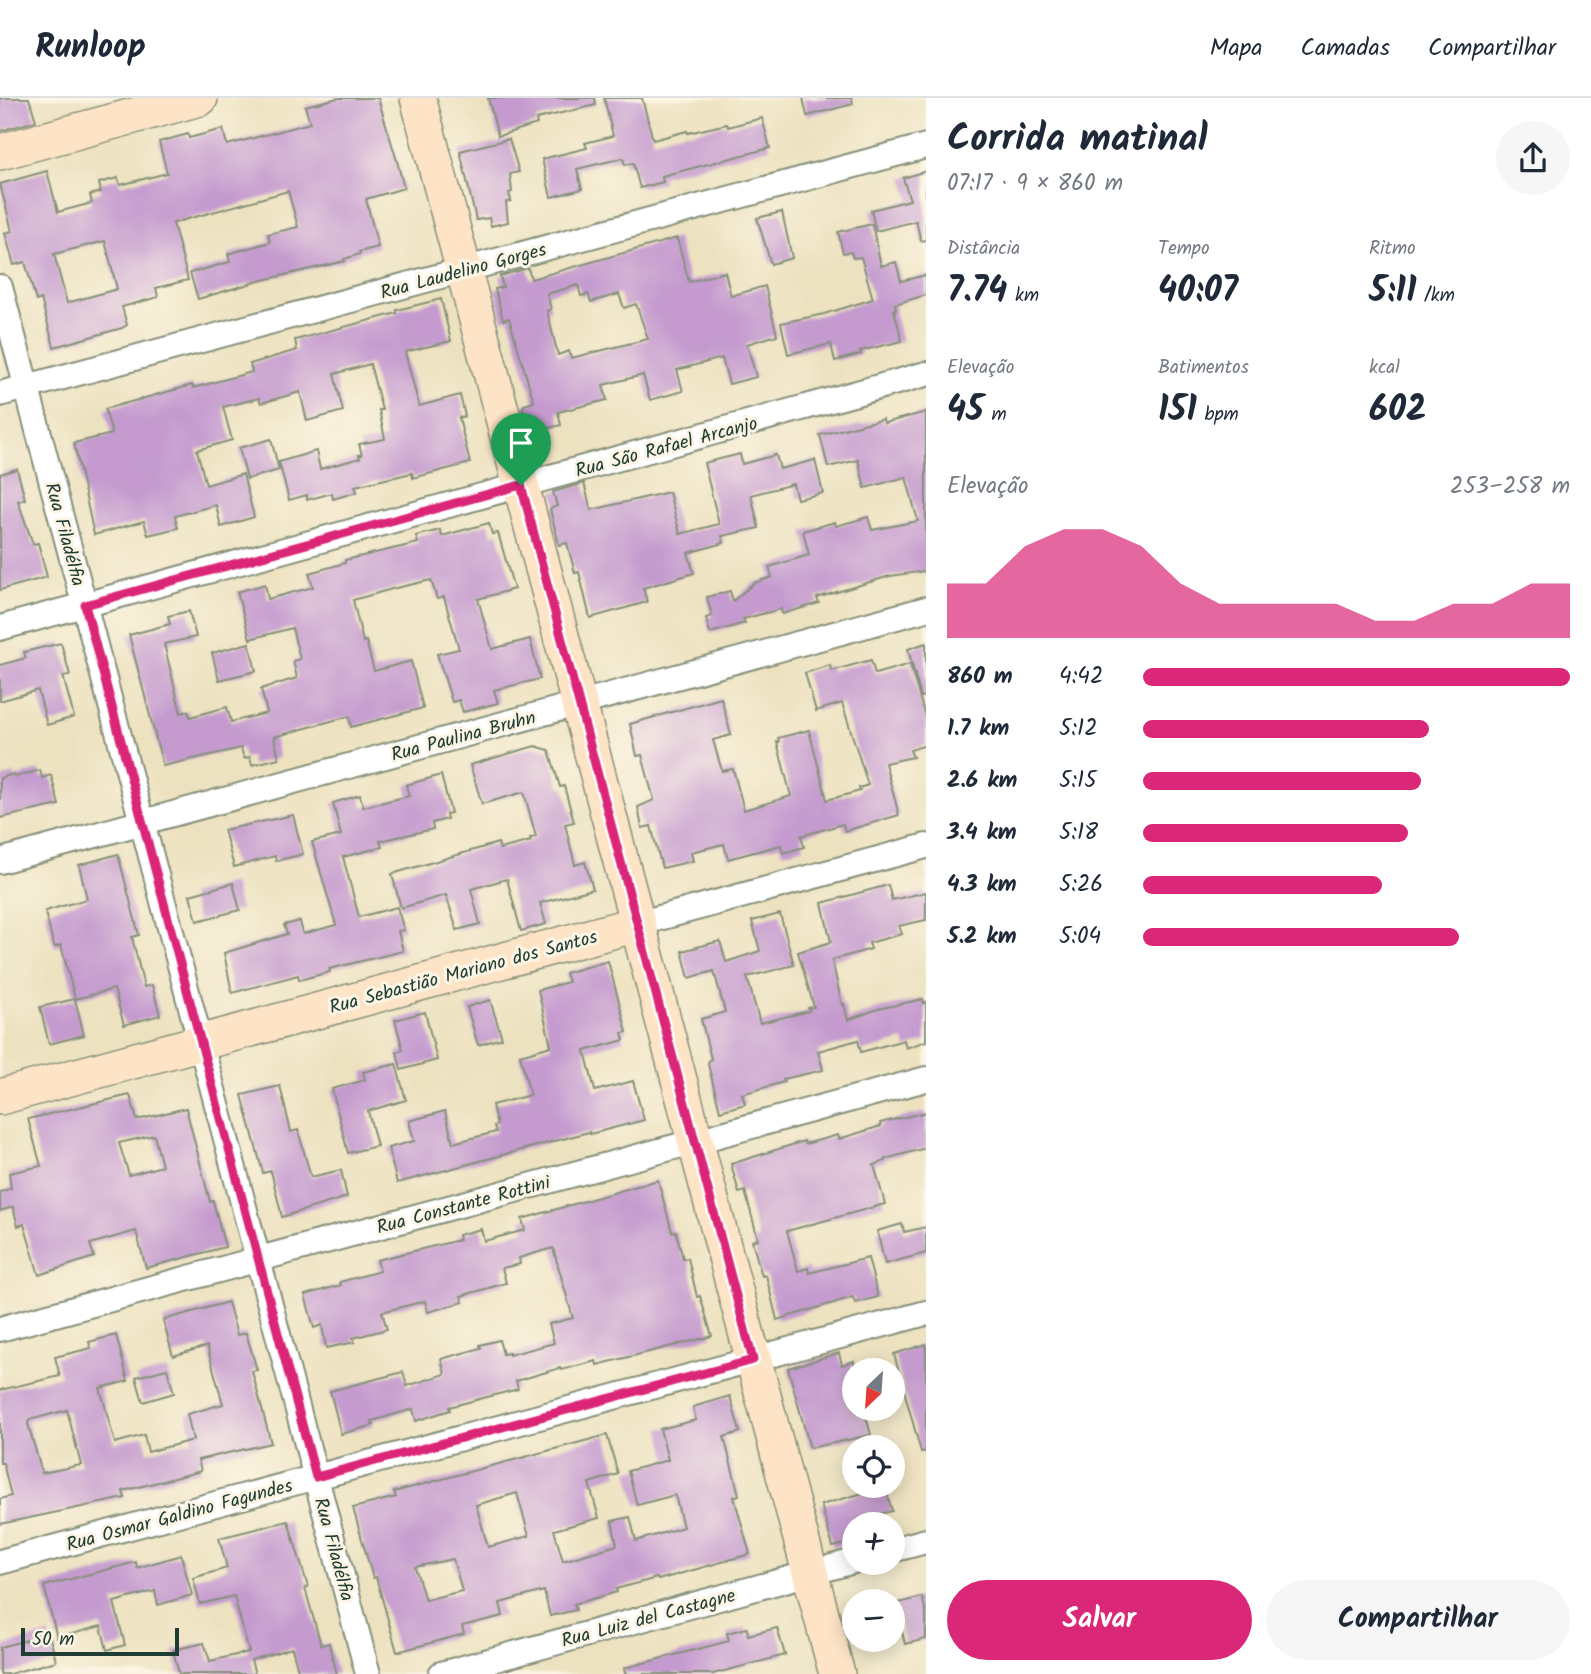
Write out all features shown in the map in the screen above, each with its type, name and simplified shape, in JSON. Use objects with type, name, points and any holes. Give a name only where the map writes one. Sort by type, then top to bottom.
[{"type":"street","points":[[0,152],[200,98]]},
{"type":"street","points":[[418,98],[837,1674]]},
{"type":"street","name":"Rua Laudelino Gorges","points":[[0,394],[926,146]]},
{"type":"street","name":"Rua Filadélfia","points":[[0,287],[368,1674]]},
{"type":"street","name":"Rua São Rafael Arcanjo","points":[[0,628],[926,374]]},
{"type":"street","name":"Rua Paulina Bruhn","points":[[0,860],[926,609]]},
{"type":"street","name":"Rua Sebastião Mariano dos Santos","points":[[0,1097],[926,846]]},
{"type":"street","name":"Rua Constante Rottini","points":[[0,1329],[926,1079]]},
{"type":"street","name":"Rua Osmar Galdino Fagundes","points":[[0,1562],[926,1313]]},
{"type":"street","points":[[905,1547],[926,1541]]},
{"type":"street","name":"Rua Luiz del Castagne","points":[[442,1674],[842,1564]]},
{"type":"building","points":[[0,98],[29,98],[36,121],[0,131]]},
{"type":"building","points":[[338,98],[378,98],[404,188],[366,199],[378,247],[359,252],[360,254],[344,259],[345,261],[259,281],[198,299],[190,273],[230,262],[228,254],[270,242],[268,234],[298,227],[288,191],[173,223],[188,280],[156,288],[158,297],[122,307],[127,325],[122,328],[54,347],[41,299],[36,301],[25,262],[14,265],[5,233],[12,231],[0,184],[47,171],[58,212],[92,203],[90,195],[101,192],[99,183],[118,178],[120,185],[167,173],[159,142],[223,129],[227,145],[310,123],[305,106]],"holes":[[[105,241],[117,289],[67,303],[54,254]]]},
{"type":"building","points":[[488,98],[595,98],[596,105],[536,119],[537,124],[498,136]]},
{"type":"building","points":[[604,98],[642,98],[653,140],[762,118],[770,148],[662,176],[663,182],[640,188],[633,163],[625,165],[623,158],[577,169],[582,189],[551,197],[542,159],[587,148],[585,143],[613,136]]},
{"type":"building","points":[[803,98],[852,98],[853,104],[807,116]]},
{"type":"building","points":[[509,139],[519,172],[510,174],[511,201],[506,202],[508,222],[491,226],[489,218],[476,220],[460,151]]},
{"type":"building","points":[[926,171],[926,240],[921,241],[916,221],[876,231],[871,210],[910,200],[903,178]]},
{"type":"building","points":[[782,212],[792,258],[771,264],[757,218]]},
{"type":"building","points":[[872,224],[881,266],[896,262],[901,281],[926,275],[926,295],[895,304],[902,341],[860,351],[861,354],[835,361],[831,344],[788,354],[781,323],[824,314],[873,299],[861,257],[853,258],[851,252],[843,253],[838,232]]},
{"type":"building","points":[[677,238],[689,282],[725,272],[731,296],[765,286],[777,335],[747,344],[756,377],[729,384],[722,358],[677,370],[683,391],[650,400],[643,375],[603,385],[607,400],[558,412],[561,425],[529,433],[523,408],[524,405],[534,402],[509,318],[503,320],[495,289],[503,287],[500,276],[528,268],[531,279]],"holes":[[[578,285],[581,296],[588,294],[591,302],[619,294],[624,308],[636,304],[648,339],[571,358],[569,351],[558,355],[547,311],[551,309],[547,294]]]},
{"type":"building","points":[[441,299],[451,341],[405,352],[419,406],[460,395],[465,416],[459,418],[470,463],[413,478],[412,473],[355,486],[357,492],[333,499],[332,493],[307,500],[307,495],[289,500],[279,462],[316,451],[320,469],[360,458],[359,455],[362,455],[359,444],[385,439],[379,410],[382,410],[370,364],[334,374],[343,411],[307,421],[300,392],[261,403],[259,398],[223,407],[232,440],[197,450],[206,485],[243,474],[254,517],[221,527],[216,505],[175,516],[178,528],[148,535],[144,521],[94,535],[74,443],[112,434],[105,409],[252,372],[250,364],[297,350],[295,340]]},
{"type":"building","points":[[926,412],[926,571],[890,576],[817,598],[819,603],[782,614],[781,609],[743,619],[745,623],[710,633],[706,618],[712,616],[707,597],[730,591],[733,601],[754,583],[772,577],[769,567],[809,555],[803,531],[868,517],[872,530],[918,521],[906,477],[865,488],[858,460],[828,467],[820,435],[883,419],[884,423]]},
{"type":"building","points":[[271,439],[279,470],[247,479],[239,448]]},
{"type":"building","points":[[740,454],[742,464],[776,455],[780,469],[815,460],[823,493],[797,499],[793,484],[751,495],[759,528],[722,536],[724,543],[688,553],[694,573],[643,588],[647,602],[590,618],[579,572],[575,573],[567,543],[559,545],[550,509],[557,506],[553,492],[584,483],[591,510],[669,492],[680,534],[719,524],[704,463]]},
{"type":"building","points":[[17,469],[25,499],[18,501],[33,544],[38,543],[47,577],[0,590],[0,474]]},
{"type":"building","points":[[489,523],[492,534],[498,533],[514,589],[478,599],[492,649],[530,639],[540,679],[494,690],[498,703],[463,712],[459,700],[452,702],[437,654],[459,649],[444,597],[437,599],[431,580],[392,589],[353,600],[363,642],[366,641],[374,671],[411,661],[423,708],[351,727],[349,716],[274,737],[279,758],[252,765],[250,757],[244,758],[241,748],[163,766],[129,635],[170,624],[168,616],[189,611],[196,637],[164,644],[181,713],[188,711],[190,717],[227,707],[231,722],[267,713],[261,689],[297,678],[293,661],[300,659],[292,628],[250,639],[237,592],[265,584],[268,599],[313,587],[309,573],[345,563],[345,560],[418,543],[416,536],[440,530],[442,536]]},
{"type":"building","points":[[61,643],[70,675],[63,676],[74,717],[47,725],[38,690],[0,701],[0,665],[26,658],[24,652]]},
{"type":"building","points":[[249,643],[256,671],[219,680],[212,653]]},
{"type":"building","points":[[926,643],[926,696],[921,697],[908,649]]},
{"type":"building","points":[[871,660],[875,674],[910,664],[926,720],[926,745],[910,750],[913,757],[885,763],[899,815],[845,831],[843,824],[801,836],[804,847],[783,853],[781,845],[728,859],[724,844],[691,852],[693,861],[662,868],[651,826],[642,828],[638,807],[654,800],[642,755],[637,756],[630,724],[721,698],[731,735],[713,740],[722,771],[733,769],[744,810],[791,796],[778,738],[809,730],[827,800],[860,791],[859,788],[868,785],[842,703],[816,711],[805,673],[830,665],[831,671]]},
{"type":"building","points":[[535,746],[549,750],[560,787],[564,786],[574,822],[565,824],[575,865],[585,862],[593,889],[540,903],[546,924],[521,931],[507,879],[471,889],[480,924],[457,930],[446,895],[401,908],[392,874],[498,843],[500,849],[531,841],[530,838],[536,837],[524,792],[482,804],[470,765]]},
{"type":"building","points":[[40,770],[42,778],[51,775],[59,805],[0,818],[0,778]]},
{"type":"building","points":[[441,775],[451,813],[446,814],[447,819],[432,823],[433,829],[380,841],[382,847],[343,857],[359,917],[397,907],[404,930],[398,931],[403,951],[329,969],[330,972],[299,980],[298,975],[232,993],[224,953],[287,934],[284,925],[300,921],[303,934],[336,925],[312,842],[341,835],[333,803],[360,795],[363,807],[409,796],[406,785]]},
{"type":"building","points":[[293,815],[303,854],[276,861],[275,856],[234,867],[224,830]]},
{"type":"building","points":[[118,854],[139,935],[132,937],[144,987],[152,985],[160,1015],[124,1025],[114,989],[75,999],[61,945],[55,947],[53,943],[45,911],[87,899],[79,865]]},
{"type":"building","points":[[233,883],[240,910],[197,921],[190,895]]},
{"type":"building","points":[[888,885],[892,900],[926,892],[926,920],[899,926],[902,934],[869,943],[871,949],[832,960],[842,1005],[844,1004],[848,1020],[878,1009],[923,999],[924,1003],[926,1002],[926,1041],[906,1048],[904,1040],[861,1052],[858,1040],[818,1051],[823,1070],[783,1079],[784,1082],[742,1094],[745,1104],[720,1111],[708,1064],[711,1059],[701,1019],[725,1012],[714,971],[689,978],[682,951],[720,941],[726,962],[760,951],[752,921],[780,914],[794,965],[747,977],[760,1023],[809,1011],[808,1008],[814,1007],[798,952],[831,942],[822,903]]},
{"type":"building","points":[[608,961],[627,1032],[622,1033],[624,1040],[585,1051],[595,1091],[633,1081],[644,1120],[397,1183],[388,1148],[414,1141],[409,1121],[445,1111],[453,1143],[496,1132],[492,1105],[530,1095],[520,1055],[551,1046],[538,990],[568,982],[565,973]]},
{"type":"building","points":[[75,999],[84,1035],[49,1044],[40,1007]]},
{"type":"building","points":[[490,1000],[502,1038],[478,1045],[467,1007]]},
{"type":"building","points":[[425,1012],[437,1060],[401,1070],[397,1052],[403,1050],[395,1020]]},
{"type":"building","points":[[396,1064],[406,1100],[368,1111],[377,1146],[348,1153],[332,1089],[365,1080],[363,1072]]},
{"type":"building","points":[[280,1086],[291,1132],[298,1130],[311,1177],[341,1170],[347,1197],[282,1217],[271,1171],[263,1173],[242,1095]]},
{"type":"building","points":[[130,1095],[137,1120],[186,1108],[210,1202],[213,1201],[225,1247],[146,1268],[136,1231],[90,1244],[94,1257],[39,1275],[24,1224],[18,1226],[13,1207],[0,1211],[0,1192],[11,1188],[9,1173],[41,1166],[28,1119]],"holes":[[[154,1135],[162,1166],[129,1175],[119,1143]]]},
{"type":"building","points":[[926,1112],[926,1148],[885,1159],[874,1165],[885,1204],[787,1231],[798,1271],[808,1268],[809,1273],[868,1258],[878,1297],[855,1303],[853,1297],[777,1320],[766,1275],[762,1276],[752,1241],[758,1239],[745,1191],[739,1193],[731,1164],[804,1141],[805,1144],[838,1135],[839,1139],[881,1126],[880,1123]]},
{"type":"building","points":[[658,1180],[672,1232],[676,1231],[683,1259],[688,1258],[697,1297],[700,1296],[712,1336],[597,1365],[596,1361],[561,1370],[560,1368],[516,1381],[518,1389],[449,1407],[450,1410],[416,1421],[413,1409],[372,1421],[374,1425],[341,1434],[330,1391],[403,1372],[407,1386],[445,1374],[441,1359],[499,1340],[503,1354],[509,1355],[554,1343],[549,1324],[573,1318],[553,1248],[519,1258],[520,1264],[502,1268],[506,1283],[461,1296],[463,1302],[428,1312],[425,1301],[382,1312],[387,1329],[353,1338],[355,1342],[326,1348],[322,1325],[314,1328],[305,1295],[380,1271],[377,1260],[459,1240],[458,1235],[481,1229],[484,1241],[525,1230],[522,1219]]},
{"type":"building","points":[[902,1224],[904,1232],[926,1227],[926,1253],[885,1264],[877,1231]]},
{"type":"building","points":[[228,1302],[237,1335],[246,1333],[257,1370],[252,1371],[271,1443],[198,1460],[201,1471],[123,1491],[125,1498],[0,1524],[0,1499],[11,1496],[3,1463],[0,1463],[0,1390],[60,1376],[55,1357],[91,1348],[89,1342],[116,1335],[128,1381],[100,1388],[115,1443],[144,1435],[148,1452],[193,1440],[187,1414],[223,1404],[207,1346],[173,1356],[163,1320]],"holes":[[[67,1410],[81,1465],[42,1473],[29,1420]]]},
{"type":"building","points":[[926,1344],[926,1451],[921,1452],[905,1394],[905,1358],[895,1358],[894,1354]]},
{"type":"building","points":[[839,1353],[842,1365],[842,1421],[867,1421],[871,1435],[842,1435],[842,1441],[810,1448],[788,1368]]},
{"type":"building","points":[[167,1369],[174,1393],[143,1402],[136,1377]]},
{"type":"building","points":[[730,1396],[740,1432],[724,1437],[739,1495],[734,1497],[750,1554],[616,1589],[617,1592],[574,1604],[576,1610],[550,1616],[544,1591],[500,1603],[503,1616],[462,1626],[464,1634],[397,1652],[353,1508],[396,1497],[394,1492],[607,1435],[618,1474],[589,1483],[599,1518],[554,1530],[563,1561],[617,1545],[612,1521],[630,1517],[636,1541],[683,1527],[675,1495],[637,1505],[628,1471],[668,1460],[660,1429],[696,1420],[693,1407]],"holes":[[[517,1493],[529,1536],[488,1547],[476,1505]],[[453,1559],[462,1591],[425,1600],[415,1567]]]},
{"type":"building","points":[[846,1498],[888,1498],[892,1511],[842,1512],[842,1545],[833,1547],[821,1505]]},
{"type":"building","points":[[288,1521],[308,1587],[305,1588],[321,1645],[329,1643],[337,1674],[299,1674],[292,1648],[251,1660],[255,1674],[179,1674],[173,1650],[204,1643],[210,1661],[249,1652],[234,1596],[200,1604],[193,1578],[227,1568],[219,1538]]},
{"type":"building","points":[[181,1555],[192,1595],[158,1605],[155,1591],[114,1602],[125,1645],[107,1650],[101,1626],[57,1638],[44,1586],[136,1562],[137,1568]]},
{"type":"building","points":[[922,1597],[926,1612],[926,1639],[905,1644],[905,1601]]},
{"type":"building","points":[[747,1628],[748,1635],[777,1628],[785,1655],[713,1674],[625,1674],[624,1668],[729,1641],[727,1633]]},
{"type":"building","points":[[49,1634],[56,1661],[0,1674],[0,1647]]},
{"type":"route","points":[[521,485],[753,1360],[316,1477],[85,605],[521,485]]}]
